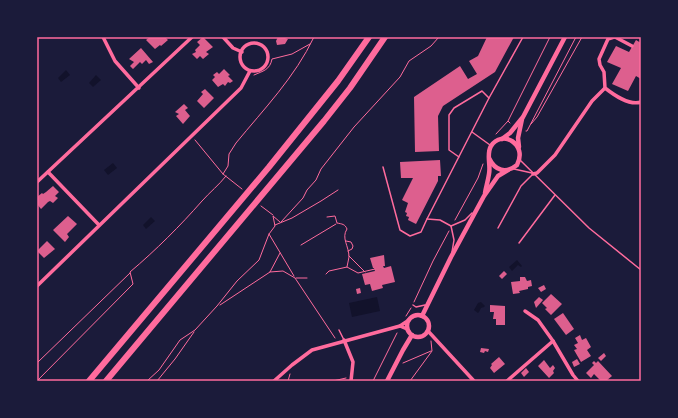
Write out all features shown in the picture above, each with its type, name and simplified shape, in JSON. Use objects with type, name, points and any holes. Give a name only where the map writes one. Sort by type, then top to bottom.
[{"type":"highway","points":[[356,57],[365,37]]},
{"type":"highway","points":[[88,381],[269,167],[356,57],[369,37]]},
{"type":"highway","points":[[106,381],[324,121],[350,88],[385,37]]},
{"type":"street","points":[[103,37],[115,61],[139,88]]},
{"type":"street","points":[[37,182],[192,37]]},
{"type":"street","points":[[223,37],[233,48],[242,52]]},
{"type":"street","points":[[422,316],[451,257],[484,196],[498,176],[513,168],[520,160],[518,127],[565,37]]},
{"type":"street","points":[[534,174],[537,173],[555,155],[592,101],[605,88],[604,72],[600,65],[600,59],[608,39],[614,37],[632,46]]},
{"type":"street","points":[[252,43],[261,45],[268,52],[268,61],[266,66],[259,71],[250,71],[242,65],[240,56],[244,48],[252,43]]},
{"type":"street","points":[[37,286],[241,88],[250,71]]},
{"type":"street","points":[[605,88],[615,95],[632,103],[641,102]]},
{"type":"street","points":[[484,196],[489,173],[487,159],[489,145],[502,139],[518,127]]},
{"type":"street","points":[[502,139],[512,141],[519,149]]},
{"type":"street","points":[[487,159],[496,168],[508,170]]},
{"type":"street","points":[[48,172],[99,225]]},
{"type":"street","points":[[525,311],[538,320],[578,381]]},
{"type":"street","points":[[274,381],[312,350],[344,340],[400,326],[415,315],[422,316],[428,320],[429,327],[428,331],[423,336],[419,337],[412,335],[407,329],[400,326]]},
{"type":"street","points":[[407,329],[409,320]]},
{"type":"street","points":[[428,331],[474,381]]},
{"type":"street","points":[[387,381],[412,335]]},
{"type":"street","points":[[344,340],[353,362],[352,379]]},
{"type":"street","points":[[507,381],[553,341]]},
{"type":"lane","points":[[383,167],[400,230],[410,236],[421,232],[489,98],[523,37]]},
{"type":"lane","points":[[459,157],[449,150],[448,115],[454,108],[482,91],[489,98]]},
{"type":"lane","points":[[472,132],[489,145]]},
{"type":"lane","points":[[520,160],[589,228],[641,270]]},
{"type":"lane","points":[[513,168],[534,174]]},
{"type":"lane","points":[[498,228],[521,186],[534,174]]},
{"type":"lane","points":[[519,243],[555,195]]},
{"type":"lane","points":[[451,226],[465,220],[477,210]]},
{"type":"lane","points":[[427,219],[440,220],[451,226],[454,240],[451,257]]},
{"type":"lane","points":[[413,305],[416,307],[425,306],[430,299]]},
{"type":"lane","points":[[339,330],[344,340]]},
{"type":"path","points":[[223,174],[228,166],[229,154],[236,143],[286,83],[305,56],[314,37]]},
{"type":"path","points":[[281,222],[303,198],[307,190],[316,180],[321,169],[354,127],[400,77],[409,61],[430,46],[439,37]]},
{"type":"path","points":[[489,145],[508,121],[550,37]]},
{"type":"path","points":[[508,121],[527,131],[576,37]]},
{"type":"path","points":[[530,125],[538,117],[582,37]]},
{"type":"path","points":[[250,78],[255,74],[267,70],[271,65],[272,59],[292,54],[311,44]]},
{"type":"path","points":[[192,136],[223,174],[232,181]]},
{"type":"path","points":[[373,381],[400,326],[413,305],[433,261],[487,159]]},
{"type":"path","points":[[37,363],[130,272],[152,254],[226,176]]},
{"type":"path","points":[[157,381],[175,359],[195,330],[237,281],[259,260],[269,234],[275,226],[292,218],[338,190]]},
{"type":"path","points":[[327,217],[335,216],[337,214]]},
{"type":"path","points":[[275,226],[273,216],[281,222]]},
{"type":"path","points":[[335,216],[337,223]]},
{"type":"path","points":[[300,245],[337,223],[343,224],[347,229]]},
{"type":"path","points":[[347,267],[349,256],[344,233],[347,229],[351,228]]},
{"type":"path","points":[[269,234],[294,278],[337,342]]},
{"type":"path","points":[[346,241],[351,242],[354,246]]},
{"type":"path","points":[[347,251],[352,249],[356,244]]},
{"type":"path","points":[[270,272],[280,253]]},
{"type":"path","points":[[349,256],[356,261],[365,272]]},
{"type":"path","points":[[326,274],[329,270],[347,267],[358,273],[375,269]]},
{"type":"path","points":[[217,306],[270,272],[283,271],[294,278],[307,278]]},
{"type":"path","points":[[37,381],[133,284],[130,272]]},
{"type":"path","points":[[147,381],[159,370],[180,340],[195,330]]},
{"type":"path","points":[[410,381],[432,351],[430,338],[433,336]]},
{"type":"path","points":[[396,362],[400,364],[432,351]]},
{"type":"path","points":[[333,381],[352,379]]},
{"type":"shaded area","points":[[66,70],[70,75],[61,82],[58,78]]},
{"type":"shaded area","points":[[96,75],[101,80],[93,87],[89,83]]},
{"type":"shaded area","points":[[113,163],[117,168],[108,175],[104,170]]},
{"type":"shaded area","points":[[151,217],[155,221],[146,229],[143,225]]},
{"type":"shaded area","points":[[517,260],[522,266],[521,267],[518,265],[512,271],[509,267]]},
{"type":"shaded area","points":[[377,297],[380,311],[352,317],[349,303]]},
{"type":"shaded area","points":[[481,302],[485,306],[481,308],[478,313],[474,310],[478,303]]},
{"type":"building","points":[[150,37],[165,37],[168,40],[155,49],[146,40]]},
{"type":"building","points":[[203,37],[213,47],[206,52],[209,54],[203,59],[200,56],[197,59],[192,54],[196,52],[195,50],[200,45],[197,42]]},
{"type":"building","points":[[278,37],[286,37],[285,38],[288,39],[285,44],[277,45],[276,41]]},
{"type":"building","points":[[487,37],[514,37],[495,72],[443,106],[438,116],[439,151],[415,152],[414,97],[460,66],[468,79],[477,74],[469,61],[478,56]]},
{"type":"building","points":[[636,40],[641,43],[641,79],[636,76],[628,91],[612,84],[621,68],[607,62],[616,46],[629,52]]},
{"type":"building","points":[[141,48],[153,62],[149,64],[146,60],[142,64],[140,62],[133,69],[130,66],[134,62],[129,59]]},
{"type":"building","points":[[224,69],[233,81],[230,83],[228,82],[225,86],[223,84],[218,87],[212,80],[215,77],[213,75],[217,72],[219,74]]},
{"type":"building","points":[[205,89],[214,98],[204,108],[197,101],[203,94],[201,92]]},
{"type":"building","points":[[184,104],[188,108],[185,110],[190,116],[183,124],[176,116],[179,114],[175,112]]},
{"type":"building","points":[[440,160],[441,176],[438,176],[438,181],[416,224],[408,220],[409,217],[406,216],[407,213],[405,212],[408,203],[402,200],[413,178],[401,178],[400,162]]},
{"type":"building","points":[[53,186],[59,192],[55,196],[58,198],[53,203],[50,201],[48,202],[41,209],[37,204],[37,197]]},
{"type":"building","points":[[68,216],[77,224],[67,234],[69,237],[65,242],[53,230]]},
{"type":"building","points":[[47,241],[55,249],[44,258],[37,251]]},
{"type":"building","points":[[384,255],[385,266],[383,266],[384,268],[391,266],[395,282],[382,285],[383,288],[372,291],[370,284],[365,285],[362,274],[375,271],[370,258]]},
{"type":"building","points":[[504,271],[507,274],[502,279],[499,276]]},
{"type":"building","points":[[520,277],[525,277],[527,281],[531,280],[532,286],[528,287],[528,289],[519,291],[520,293],[513,294],[511,282],[520,281]]},
{"type":"building","points":[[544,285],[546,289],[541,292],[538,288]]},
{"type":"building","points":[[360,288],[361,293],[357,294],[356,289]]},
{"type":"building","points":[[551,294],[562,304],[551,315],[542,303]]},
{"type":"building","points":[[539,297],[543,300],[536,308],[534,302]]},
{"type":"building","points":[[490,305],[505,306],[505,325],[496,325],[496,319],[493,319],[494,312],[490,312]]},
{"type":"building","points":[[563,313],[574,329],[566,335],[554,319]]},
{"type":"building","points":[[580,335],[582,340],[586,338],[591,347],[587,350],[591,356],[581,362],[574,350],[577,349],[574,345],[578,343],[575,338]]},
{"type":"building","points":[[481,348],[489,349],[488,352],[480,352]]},
{"type":"building","points":[[604,353],[606,356],[601,361],[598,358]]},
{"type":"building","points":[[499,357],[505,364],[494,373],[490,368],[492,365],[491,364]]},
{"type":"building","points":[[577,359],[580,364],[574,367],[572,362]]},
{"type":"building","points":[[544,360],[550,368],[553,365],[555,368],[553,371],[554,373],[549,378],[538,366]]},
{"type":"building","points":[[594,361],[596,363],[598,361],[612,376],[606,381],[601,381],[594,374],[591,378],[586,373],[594,365],[592,363]]},
{"type":"building","points":[[526,368],[529,372],[524,377],[521,373]]}]
